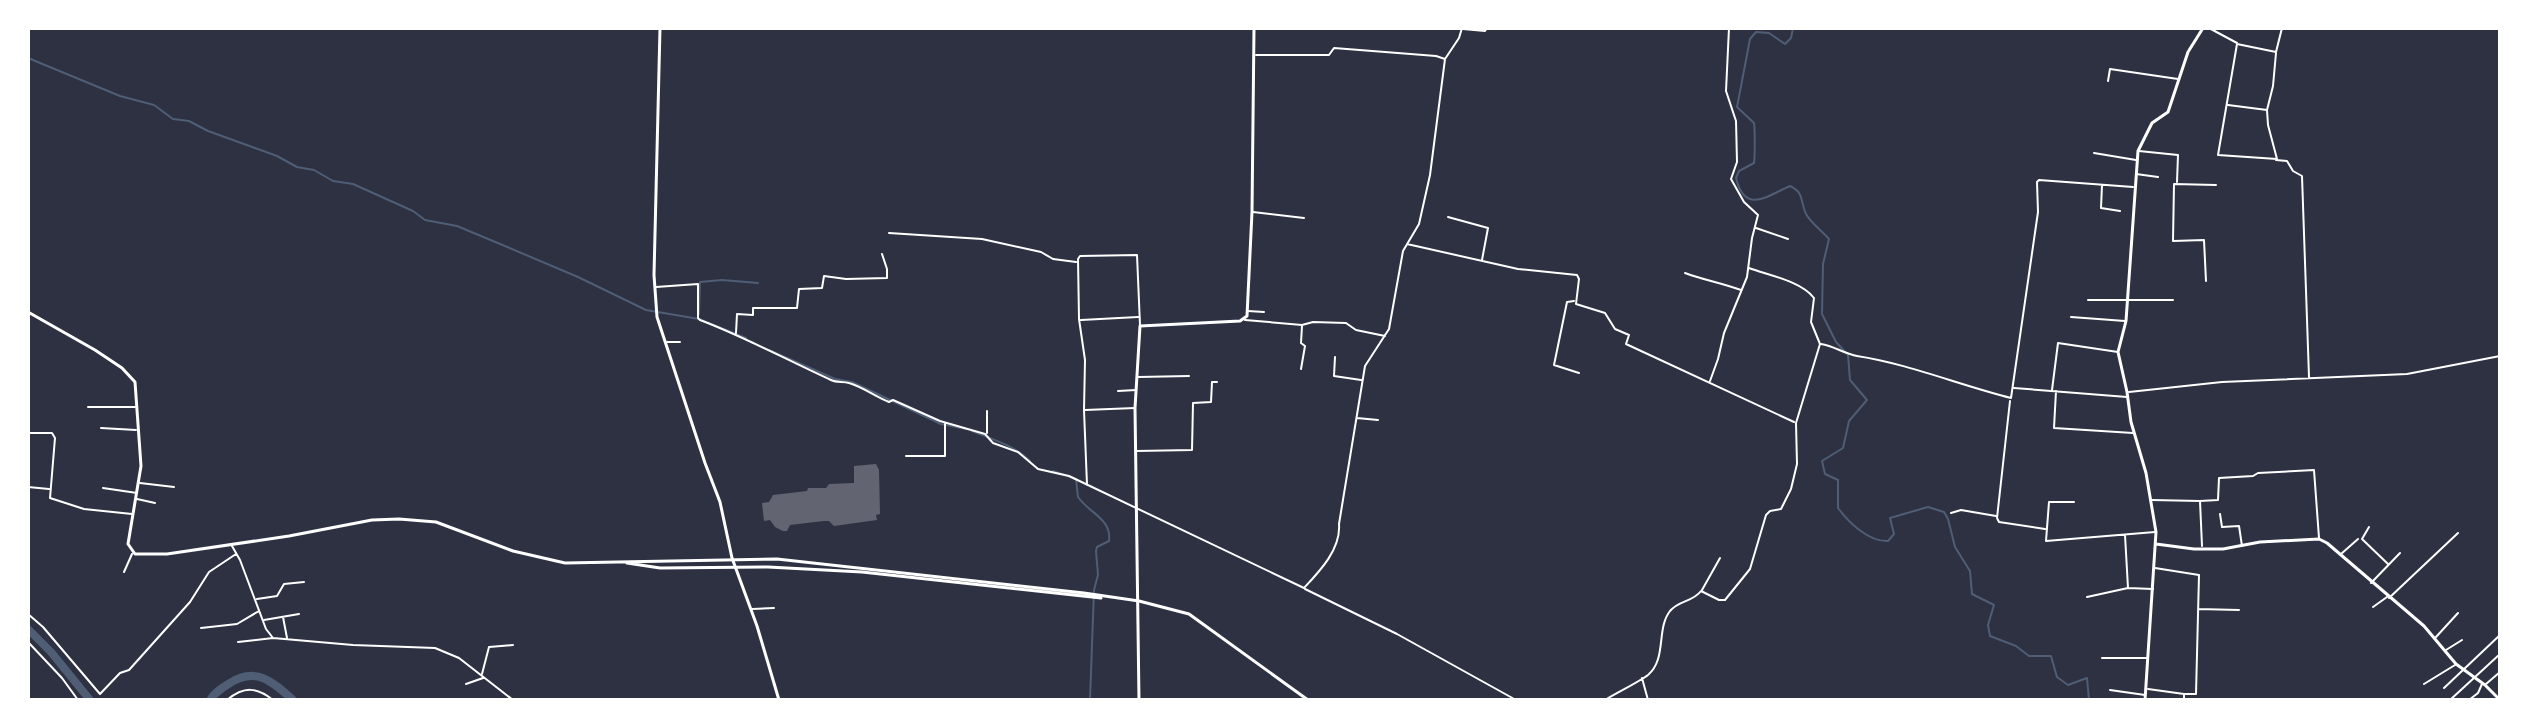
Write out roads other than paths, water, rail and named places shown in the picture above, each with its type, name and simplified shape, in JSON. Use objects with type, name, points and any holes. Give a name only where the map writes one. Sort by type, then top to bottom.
[{"type":"main road","points":[[660,28],[657,317],[720,502],[732,558],[779,700]]},
{"type":"main road","points":[[1139,700],[1135,408],[1140,326],[1245,320],[1252,212],[1254,28]]},
{"type":"main road","points":[[2146,698],[2156,544],[2151,500],[2133,433],[2118,352],[2127,299],[2138,151],[2152,123],[2168,112],[2188,52],[2203,28]]},
{"type":"main road","points":[[28,312],[95,350],[127,373],[136,385],[141,459],[128,544],[133,553],[147,556],[167,554],[372,520],[427,520],[534,557],[565,563],[641,560],[697,562],[732,558],[808,561],[1105,598]]},
{"type":"main road","points":[[2156,544],[2202,549],[2319,539],[2435,638],[2455,665],[2500,700]]},
{"type":"main road","points":[[623,562],[660,568],[798,567],[1139,601],[1197,619],[1308,700]]},
{"type":"street","points":[[1304,588],[1337,546],[1340,537],[1339,524],[1363,380],[1369,359],[1386,336],[1395,305],[1403,251],[1419,224],[1430,175],[1445,59],[1462,29],[1485,31],[1487,28]]},
{"type":"street","points":[[1709,383],[1749,268],[1758,215],[1744,202],[1731,179],[1737,162],[1734,140],[1736,121],[1726,91],[1729,28]]},
{"type":"street","points":[[2209,28],[2238,43],[2276,52]]},
{"type":"street","points":[[2274,160],[2277,157],[2267,110],[2282,28]]},
{"type":"street","points":[[2238,43],[2218,155],[2287,161],[2293,171],[2302,176],[2309,378]]},
{"type":"street","points":[[1254,55],[1329,55],[1333,48],[1445,59]]},
{"type":"street","points":[[2108,81],[2110,69],[2177,79]]},
{"type":"street","points":[[2227,105],[2267,110]]},
{"type":"street","points":[[2138,151],[2178,155],[2173,241],[2204,240],[2206,281]]},
{"type":"street","points":[[2094,153],[2137,160]]},
{"type":"street","points":[[2135,174],[2158,177]]},
{"type":"street","points":[[2046,529],[1999,522],[1997,516],[2038,212],[2037,182],[2134,187]]},
{"type":"street","points":[[2102,183],[2101,208],[2120,211]]},
{"type":"street","points":[[2177,183],[2216,185]]},
{"type":"street","points":[[1252,212],[1304,218]]},
{"type":"street","points":[[1448,217],[1488,228],[1482,261]]},
{"type":"street","points":[[1755,228],[1788,239]]},
{"type":"street","points":[[889,233],[982,239],[1041,252],[1053,259],[1078,262]]},
{"type":"street","points":[[1407,244],[1518,269],[1575,274],[1579,279],[1577,305],[1605,313],[1615,329],[1629,335],[1627,345],[1796,423]]},
{"type":"street","points":[[736,334],[737,314],[753,315],[753,308],[797,308],[799,289],[821,289],[825,275],[846,279],[885,279],[887,270],[882,254]]},
{"type":"street","points":[[1087,486],[1085,353],[1079,319],[1078,262],[1083,254],[1137,255],[1140,326]]},
{"type":"street","points":[[1701,591],[1723,600],[1747,576],[1766,515],[1781,509],[1791,489],[1798,456],[1796,423],[1820,344],[1811,322],[1812,295],[1749,268]]},
{"type":"street","points":[[1685,273],[1742,290]]},
{"type":"street","points":[[655,287],[698,284],[699,320],[736,334],[753,345],[831,380],[848,383],[945,424],[987,436],[993,443],[1018,452],[1038,469],[1069,476],[1304,588],[1397,634],[1516,700]]},
{"type":"street","points":[[2088,300],[2173,300]]},
{"type":"street","points":[[1575,301],[1567,302],[1554,365],[1579,373]]},
{"type":"street","points":[[1247,311],[1264,312]]},
{"type":"street","points":[[1079,319],[1139,317]]},
{"type":"street","points":[[2071,317],[2123,321]]},
{"type":"street","points":[[1245,320],[1302,325],[1313,322],[1346,323],[1356,330],[1386,336]]},
{"type":"street","points":[[1301,369],[1305,346],[1301,343],[1302,325]]},
{"type":"street","points":[[666,342],[680,342]]},
{"type":"street","points":[[2118,352],[2058,343],[2054,428],[2133,433]]},
{"type":"street","points":[[1820,344],[2011,398]]},
{"type":"street","points":[[2012,388],[2128,394],[2222,382],[2407,374],[2500,356]]},
{"type":"street","points":[[1335,357],[1334,376],[1363,380]]},
{"type":"street","points":[[1136,377],[1189,376]]},
{"type":"street","points":[[1136,451],[1192,450],[1193,404],[1211,402],[1212,383],[1217,382]]},
{"type":"street","points":[[1118,391],[1136,390]]},
{"type":"street","points":[[88,407],[136,407]]},
{"type":"street","points":[[1084,410],[1135,408]]},
{"type":"street","points":[[987,411],[987,436]]},
{"type":"street","points":[[1356,417],[1378,420]]},
{"type":"street","points":[[906,456],[945,456],[945,424]]},
{"type":"street","points":[[101,428],[137,430]]},
{"type":"street","points":[[28,433],[52,433],[55,438],[50,489],[52,500],[84,509],[133,514]]},
{"type":"street","points":[[2151,500],[2218,500],[2219,478],[2314,470],[2319,539]]},
{"type":"street","points":[[139,483],[174,487]]},
{"type":"street","points":[[28,487],[50,489]]},
{"type":"street","points":[[103,488],[137,493]]},
{"type":"street","points":[[136,499],[155,503]]},
{"type":"street","points":[[2200,501],[2202,549]]},
{"type":"street","points":[[2074,502],[2049,502],[2047,542],[2155,532]]},
{"type":"street","points":[[1951,513],[1961,510],[1997,516]]},
{"type":"street","points":[[2220,514],[2222,527],[2239,526]]},
{"type":"street","points":[[2238,520],[2242,546]]},
{"type":"street","points":[[2369,527],[2362,539],[2388,564]]},
{"type":"street","points":[[2373,607],[2458,533]]},
{"type":"street","points":[[2125,534],[2128,588]]},
{"type":"street","points":[[2340,555],[2358,539]]},
{"type":"street","points":[[231,545],[273,638]]},
{"type":"street","points":[[124,572],[133,553]]},
{"type":"street","points":[[2371,583],[2400,553]]},
{"type":"street","points":[[28,614],[43,627],[100,694],[120,673],[129,670],[190,602],[209,572],[236,554]]},
{"type":"street","points":[[1605,700],[1650,673],[1658,659],[1663,627],[1669,612],[1677,605],[1693,600],[1720,558]]},
{"type":"street","points":[[2146,689],[2196,694],[2198,574],[2154,568]]},
{"type":"street","points":[[256,599],[275,597],[284,584],[304,582]]},
{"type":"street","points":[[2087,597],[2128,588],[2153,589]]},
{"type":"street","points":[[751,609],[774,608]]},
{"type":"street","points":[[2196,609],[2239,610]]},
{"type":"street","points":[[201,628],[237,624],[259,610]]},
{"type":"street","points":[[2435,638],[2458,613]]},
{"type":"street","points":[[263,620],[299,614]]},
{"type":"street","points":[[283,616],[287,640]]},
{"type":"street","points":[[2444,688],[2500,635]]},
{"type":"street","points":[[238,642],[273,638],[435,648],[459,658],[513,700]]},
{"type":"street","points":[[2445,651],[2462,640]]},
{"type":"street","points":[[28,642],[78,700]]},
{"type":"street","points":[[483,676],[489,647],[513,645]]},
{"type":"street","points":[[2450,700],[2500,655],[2500,649]]},
{"type":"street","points":[[2102,658],[2148,658]]},
{"type":"street","points":[[2424,684],[2455,665]]},
{"type":"street","points":[[2469,700],[2482,685],[2500,672]]},
{"type":"street","points":[[466,684],[483,676]]},
{"type":"street","points":[[1642,678],[1648,700]]},
{"type":"street","points":[[227,700],[249,689],[257,689],[273,700]]},
{"type":"street","points":[[2110,690],[2146,698]]},
{"type":"street","points":[[2184,694],[2184,700]]},
{"type":"waterway","points":[[1793,28],[1791,38],[1785,44],[1769,33],[1756,32],[1750,39],[1737,107],[1754,123],[1754,163],[1739,171],[1736,178],[1740,189],[1751,199],[1765,198],[1790,186],[1795,189],[1808,217],[1829,239],[1823,264],[1822,314],[1836,342],[1848,355],[1850,380],[1867,400],[1849,421],[1843,448],[1822,461],[1825,474],[1838,480],[1838,508],[1867,535],[1888,541],[1894,534],[1890,518],[1928,507],[1944,512],[1955,547],[1970,571],[1972,594],[1994,605],[1988,625],[1990,636],[2016,646],[2029,656],[2051,656],[2057,677],[2068,685],[2087,678],[2089,700]]},
{"type":"waterway","points":[[28,58],[120,96],[154,105],[173,119],[189,121],[297,167],[314,170],[333,181],[353,184],[413,211],[425,220],[457,226],[578,277],[646,310],[699,319],[746,338]]},
{"type":"waterway","points":[[699,314],[700,282],[758,283]]},
{"type":"waterway","points":[[769,350],[835,379],[852,382],[941,424],[966,429]]},
{"type":"waterway","points":[[972,431],[1010,447],[1030,461]]},
{"type":"waterway","points":[[1053,471],[1076,479],[1078,497],[1103,522],[1109,533],[1109,541],[1097,547],[1096,551],[1098,575],[1094,590],[1090,700]]},
{"type":"waterway","points":[[28,629],[90,700]]},
{"type":"waterway","points":[[210,700],[227,685],[248,676],[264,678],[293,700]]}]
